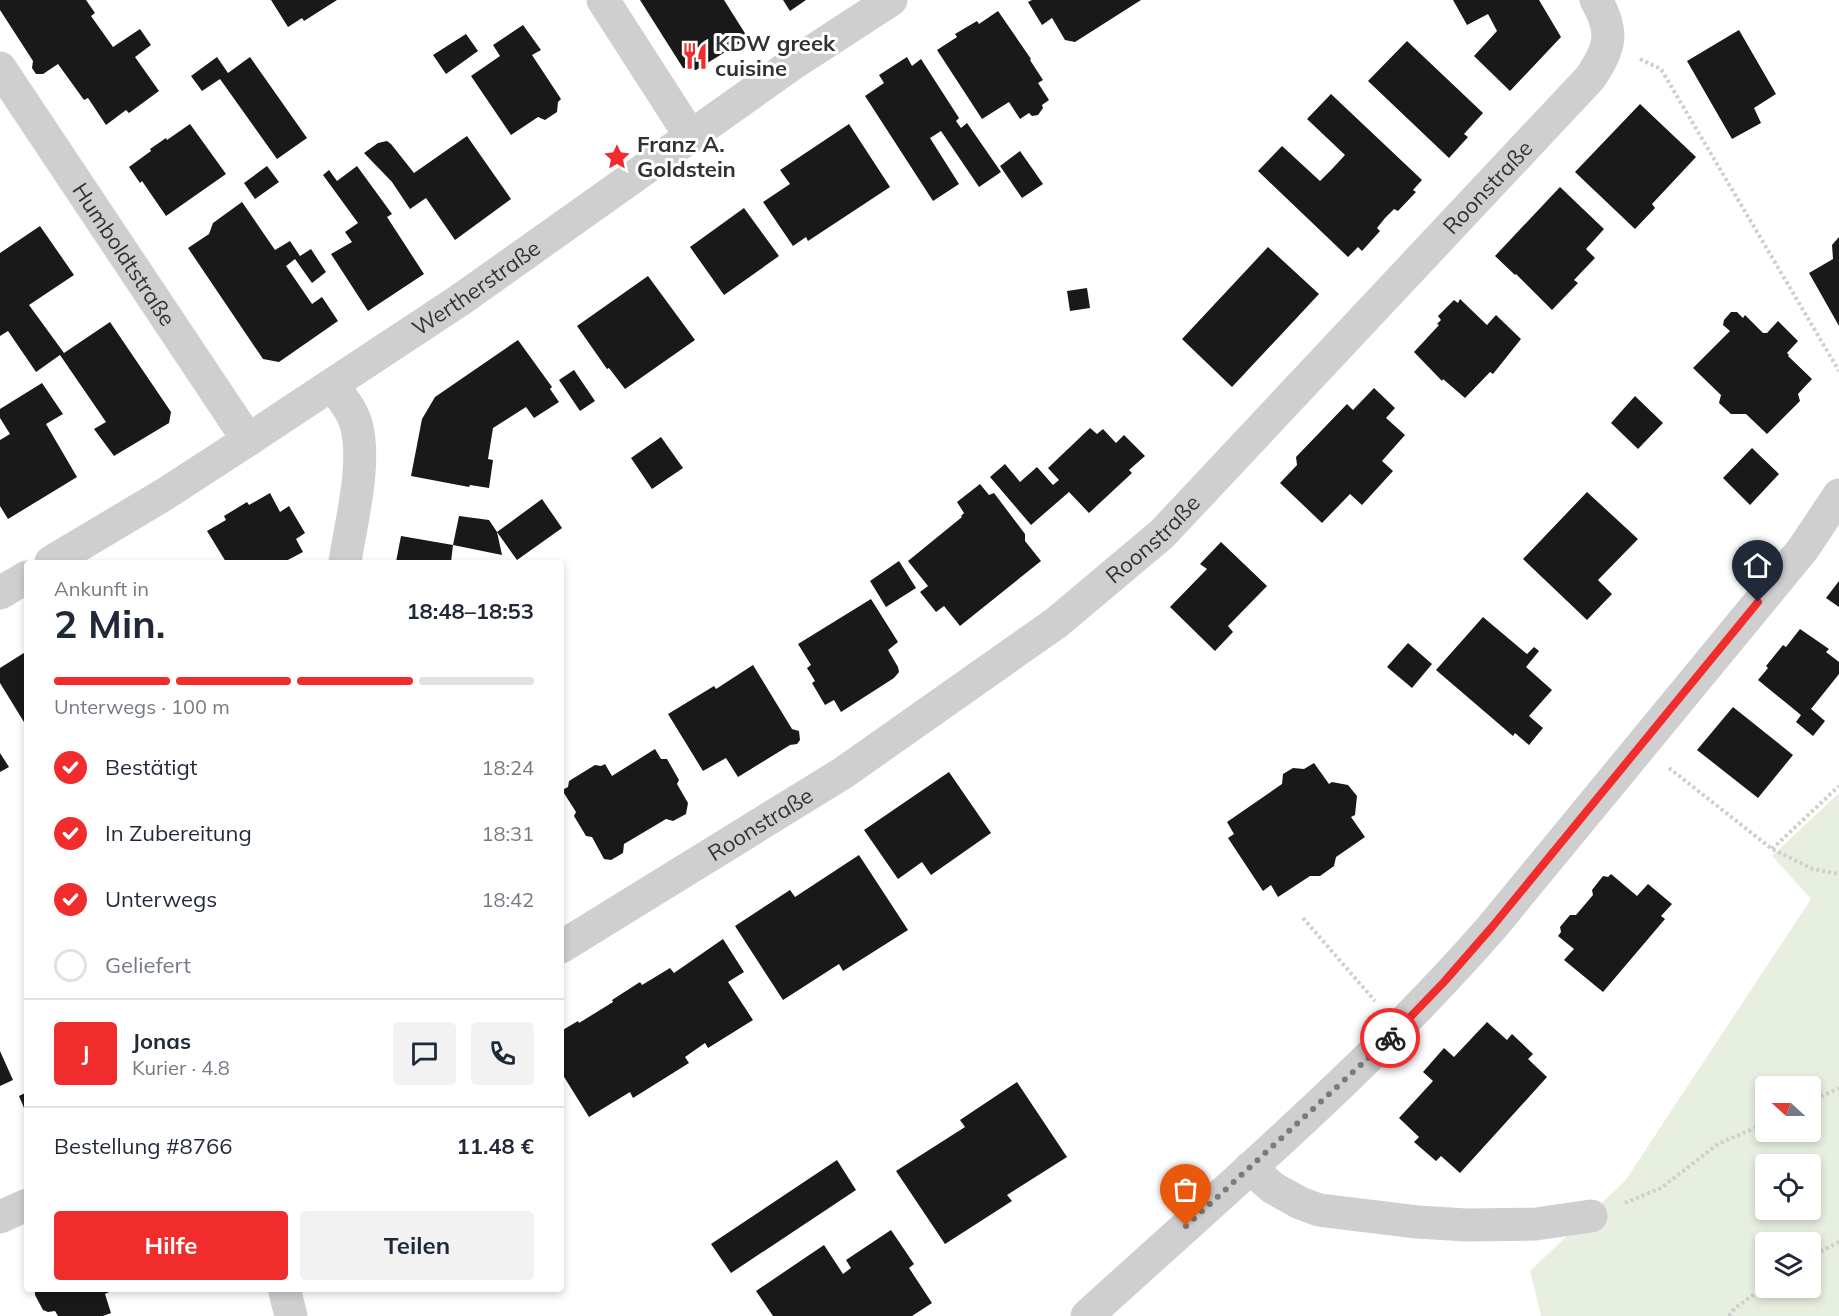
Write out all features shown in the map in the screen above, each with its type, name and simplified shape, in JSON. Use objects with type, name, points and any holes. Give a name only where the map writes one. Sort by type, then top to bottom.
[{"type":"street","points":[[603,0],[691,137]]},
{"type":"street","name":"Wertherstraße","points":[[54,560],[165,494],[460,300],[791,65],[891,0]]},
{"type":"street","points":[[1596,0],[1608,25],[1609,44]]},
{"type":"street","name":"Roonstraße","points":[[564,946],[843,773],[1056,623],[1162,534],[1590,78],[1609,44]]},
{"type":"street","name":"Humboldtstraße","points":[[0,68],[248,440]]},
{"type":"street","points":[[333,385],[349,407],[356,422],[360,443],[360,466],[345,560]]},
{"type":"street","points":[[1087,1316],[1400,1028],[1444,982],[1492,927],[1803,549],[1839,495]]},
{"type":"street","points":[[0,593],[24,579]]},
{"type":"street","points":[[1250,1168],[1273,1188],[1300,1203],[1319,1209],[1417,1222],[1466,1225],[1536,1224],[1591,1216]]},
{"type":"street","points":[[0,1217],[24,1206]]},
{"type":"street","points":[[285,1292],[291,1316]]},
{"type":"path","points":[[1609,44],[1661,69],[1839,371]]},
{"type":"path","points":[[1640,746],[1772,849],[1814,869],[1839,874]]},
{"type":"path","points":[[1772,849],[1839,786]]},
{"type":"path","points":[[1302,918],[1400,1028]]},
{"type":"path","points":[[1821,1097],[1839,1088]]},
{"type":"path","points":[[1591,1216],[1661,1188],[1718,1144],[1755,1128]]},
{"type":"path","points":[[1821,1251],[1839,1242]]},
{"type":"path","points":[[1729,1316],[1735,1308],[1755,1294]]},
{"type":"green space","points":[[1839,793],[1839,1316],[1541,1316],[1530,1271],[1625,1181],[1811,899],[1772,856]]},
{"type":"building","points":[[0,0],[86,0],[95,13],[91,16],[113,47],[140,29],[151,45],[135,57],[159,91],[129,113],[126,110],[106,125],[88,98],[84,100],[58,64],[43,74],[36,74],[32,68],[33,61],[0,10]]},
{"type":"building","points":[[271,0],[337,0],[304,21],[302,18],[288,27]]},
{"type":"building","points":[[640,0],[724,0],[748,38],[696,70],[683,68]]},
{"type":"building","points":[[783,0],[806,0],[790,11]]},
{"type":"building","points":[[1032,0],[1141,0],[1075,42],[1065,40],[1052,18],[1042,25],[1028,2]]},
{"type":"building","points":[[1453,0],[1539,0],[1561,37],[1510,91],[1474,56],[1497,31],[1488,14],[1467,25]]},
{"type":"building","points":[[998,11],[1043,80],[1038,83],[1049,100],[1042,105],[1043,108],[1038,115],[1032,116],[1029,113],[1020,119],[1009,102],[982,119],[937,50],[957,37],[955,34],[977,21],[979,24]]},
{"type":"building","points":[[523,25],[541,50],[532,55],[561,99],[558,102],[557,112],[545,120],[538,117],[511,135],[471,76],[500,56],[493,45]]},
{"type":"building","points":[[1739,30],[1776,94],[1754,108],[1761,123],[1732,139],[1687,61]]},
{"type":"building","points":[[466,34],[478,51],[446,74],[433,55]]},
{"type":"building","points":[[1407,41],[1483,113],[1464,134],[1468,137],[1449,158],[1368,81]]},
{"type":"building","points":[[217,57],[228,73],[250,57],[307,138],[277,159],[220,79],[202,91],[191,76]]},
{"type":"building","points":[[907,57],[912,66],[921,59],[959,118],[956,121],[961,128],[967,123],[1001,172],[979,187],[941,131],[930,138],[959,184],[933,201],[865,96],[884,83],[879,75]]},
{"type":"building","points":[[1331,94],[1422,180],[1413,190],[1416,192],[1398,211],[1394,209],[1385,218],[1377,228],[1380,231],[1362,251],[1358,247],[1348,257],[1258,171],[1282,146],[1320,181],[1333,168],[1345,155],[1307,119]]},
{"type":"building","points":[[1640,104],[1696,157],[1652,204],[1655,208],[1635,229],[1575,172]]},
{"type":"building","points":[[190,124],[226,174],[166,216],[142,181],[140,183],[129,167],[151,151],[150,149]]},
{"type":"building","points":[[849,124],[890,187],[808,241],[806,237],[793,246],[763,202],[790,184],[780,170]]},
{"type":"building","points":[[467,136],[511,199],[455,240],[426,198],[410,209],[392,182],[364,153],[378,143],[387,141],[414,173]]},
{"type":"building","points":[[1020,151],[1043,184],[1022,198],[1000,166]]},
{"type":"building","points":[[267,166],[279,182],[255,199],[244,183]]},
{"type":"building","points":[[357,166],[392,214],[387,217],[424,274],[368,311],[331,254],[352,242],[345,232],[358,223],[323,175],[329,170],[337,181]]},
{"type":"building","points":[[1560,187],[1604,229],[1586,249],[1595,258],[1574,280],[1578,283],[1552,310],[1495,256]]},
{"type":"building","points":[[242,202],[275,250],[290,241],[300,256],[311,249],[326,272],[312,283],[295,259],[286,266],[312,304],[322,297],[338,321],[279,362],[263,359],[188,248],[209,234],[213,223]]},
{"type":"building","points":[[744,208],[779,256],[724,295],[690,247]]},
{"type":"building","points":[[40,226],[74,275],[29,305],[64,353],[110,322],[171,412],[169,423],[114,456],[94,429],[106,422],[60,355],[36,372],[8,331],[0,336],[0,253]]},
{"type":"building","points":[[1839,237],[1839,326],[1809,273],[1833,259],[1832,245]]},
{"type":"building","points":[[1268,247],[1319,294],[1232,387],[1182,339]]},
{"type":"building","points":[[648,276],[695,340],[625,389],[609,368],[607,369],[577,326]]},
{"type":"building","points":[[1087,288],[1090,308],[1070,311],[1067,291]]},
{"type":"building","points":[[1460,299],[1487,325],[1496,315],[1521,339],[1493,374],[1490,372],[1465,398],[1443,379],[1442,381],[1414,352],[1439,325],[1437,324],[1441,320],[1438,316],[1454,300],[1458,303]]},
{"type":"building","points":[[1731,312],[1737,312],[1743,318],[1745,315],[1763,333],[1767,333],[1778,321],[1798,341],[1787,353],[1788,356],[1812,379],[1798,394],[1800,401],[1767,434],[1746,414],[1731,414],[1719,403],[1721,395],[1693,368],[1730,331],[1723,325]]},
{"type":"building","points":[[518,340],[552,387],[550,389],[559,402],[534,418],[526,407],[493,428],[488,459],[493,460],[489,488],[470,485],[469,487],[411,476],[422,419],[435,397]]},
{"type":"building","points":[[574,370],[595,401],[580,411],[559,380]]},
{"type":"building","points":[[42,383],[63,414],[46,424],[77,477],[8,519],[0,506],[0,440],[10,434],[0,418],[0,409]]},
{"type":"building","points":[[1374,388],[1395,408],[1386,418],[1405,435],[1382,461],[1393,471],[1362,505],[1350,494],[1322,523],[1280,483],[1297,465],[1296,457],[1347,404],[1353,410]]},
{"type":"building","points":[[1635,396],[1663,423],[1638,449],[1611,423]]},
{"type":"building","points":[[1090,428],[1097,434],[1103,429],[1116,443],[1124,435],[1145,456],[1129,470],[1132,473],[1089,513],[1069,492],[1031,525],[990,477],[1005,464],[1020,482],[1037,467],[1053,485],[1059,480],[1048,468]]},
{"type":"building","points":[[661,437],[683,468],[652,489],[631,458]]},
{"type":"building","points":[[1752,448],[1779,474],[1750,505],[1723,478]]},
{"type":"building","points":[[980,484],[989,495],[994,493],[1025,534],[1025,541],[1041,561],[960,626],[944,606],[936,612],[920,592],[928,586],[908,561],[962,517],[964,513],[957,502]]},
{"type":"building","points":[[1587,492],[1638,539],[1598,580],[1612,594],[1587,620],[1523,559]]},
{"type":"building","points":[[270,493],[280,512],[289,506],[305,533],[296,539],[303,552],[288,560],[225,560],[207,531],[226,520],[224,516],[247,502],[249,505]]},
{"type":"building","points":[[542,499],[562,528],[517,560],[497,532]]},
{"type":"building","points":[[459,516],[489,520],[497,532],[502,555],[453,545]]},
{"type":"building","points":[[401,536],[453,545],[451,560],[396,560]]},
{"type":"building","points":[[1221,542],[1267,586],[1228,626],[1233,632],[1215,651],[1170,607],[1207,569],[1200,564]]},
{"type":"building","points":[[899,561],[916,588],[886,607],[870,581]]},
{"type":"building","points":[[1839,581],[1839,607],[1826,598]]},
{"type":"building","points":[[871,599],[898,642],[888,650],[899,672],[894,678],[841,712],[834,700],[825,705],[812,683],[815,681],[807,668],[811,665],[798,644]]},
{"type":"building","points":[[1483,617],[1527,654],[1534,647],[1539,651],[1526,667],[1552,690],[1529,716],[1543,728],[1529,745],[1515,733],[1513,736],[1436,670]]},
{"type":"building","points":[[1800,629],[1829,649],[1826,652],[1839,662],[1839,674],[1811,709],[1825,721],[1813,736],[1796,722],[1801,715],[1758,680],[1783,645],[1786,647]]},
{"type":"building","points":[[1408,643],[1432,664],[1412,688],[1387,667]]},
{"type":"building","points":[[24,653],[24,722],[0,683],[0,668]]},
{"type":"building","points":[[753,665],[792,729],[799,731],[800,740],[797,744],[790,745],[738,777],[726,758],[703,771],[668,714],[714,686],[716,689]]},
{"type":"building","points":[[1733,707],[1793,755],[1758,798],[1697,750]]},
{"type":"building","points":[[655,749],[661,759],[667,759],[688,803],[686,814],[673,821],[666,819],[624,844],[623,853],[611,860],[604,859],[592,837],[586,836],[574,816],[576,812],[564,793],[564,789],[568,787],[569,781],[595,765],[605,764],[612,776]]},
{"type":"building","points":[[0,753],[9,767],[0,772]]},
{"type":"building","points":[[1314,763],[1329,784],[1332,782],[1348,785],[1357,796],[1355,815],[1351,817],[1365,837],[1336,857],[1334,866],[1320,876],[1310,876],[1278,897],[1271,885],[1263,891],[1228,838],[1234,834],[1227,822],[1282,784],[1283,774],[1293,768],[1304,769]]},
{"type":"building","points":[[949,772],[991,833],[931,875],[922,862],[898,879],[864,830]]},
{"type":"building","points":[[859,855],[908,930],[843,971],[839,964],[783,1000],[735,926],[790,890],[795,897]]},
{"type":"building","points":[[1611,874],[1637,896],[1648,884],[1672,904],[1661,916],[1665,919],[1603,992],[1564,960],[1574,949],[1558,936],[1561,932],[1560,927],[1570,915],[1576,915],[1593,895],[1592,890],[1603,876],[1608,877]]},
{"type":"building","points":[[723,939],[744,972],[728,982],[753,1020],[708,1048],[705,1043],[685,1057],[689,1063],[633,1098],[630,1092],[589,1117],[564,1077],[564,1029],[578,1021],[579,1023],[613,1002],[612,1000],[640,982],[642,985],[670,968],[674,973]]},
{"type":"building","points":[[1487,1022],[1507,1040],[1512,1034],[1533,1054],[1528,1059],[1547,1077],[1460,1173],[1441,1156],[1436,1161],[1414,1142],[1419,1137],[1399,1118],[1433,1081],[1423,1072],[1444,1048],[1454,1057]]},
{"type":"building","points":[[0,1051],[13,1080],[0,1086]]},
{"type":"building","points":[[1017,1082],[1067,1157],[1007,1195],[1012,1201],[945,1244],[896,1171],[965,1127],[960,1120]]},
{"type":"building","points":[[24,1094],[24,1108],[19,1096]]},
{"type":"building","points":[[837,1160],[856,1190],[731,1273],[711,1244]]},
{"type":"building","points":[[891,1230],[914,1264],[909,1268],[932,1303],[912,1316],[773,1316],[756,1291],[824,1245],[843,1274],[851,1268],[846,1260]]},
{"type":"building","points":[[35,1292],[109,1292],[105,1294],[111,1313],[103,1316],[58,1316],[55,1311],[43,1310]]},
{"type":"way so far","points":[[1186,1226],[1390,1038]]},
{"type":"place","name":"KDW greek cuisine","points":[[695,56]]},
{"type":"place","name":"Franz A. Goldstein","points":[[617,157]]},
{"type":"route","points":[[1390,1038],[1444,982],[1492,927],[1758,602]]}]
